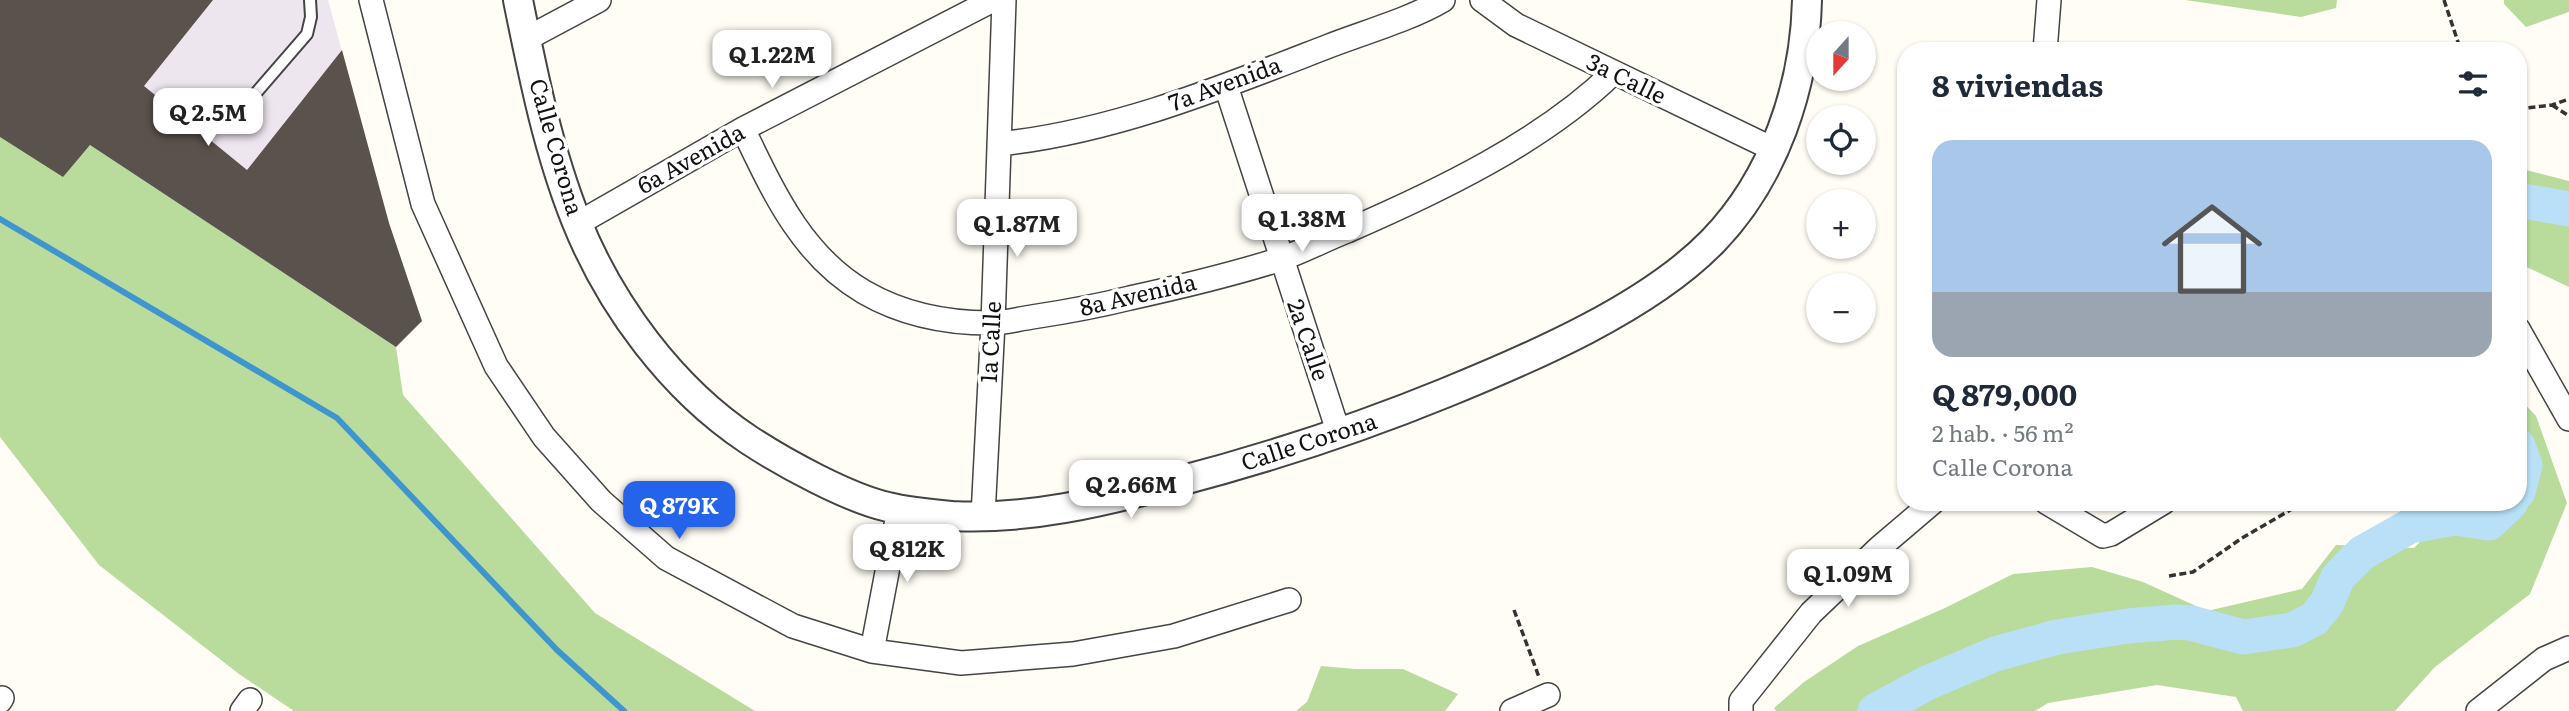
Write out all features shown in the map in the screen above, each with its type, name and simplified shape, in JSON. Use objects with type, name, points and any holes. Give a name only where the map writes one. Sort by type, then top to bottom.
[{"type":"street","points":[[371,0],[423,204],[496,366],[544,436],[601,501],[666,558],[793,625],[872,650],[961,663],[1073,654],[1174,636],[1289,600]]},
{"type":"street","name":"Calle Corona","points":[[518,0],[551,142],[577,224],[609,287],[637,329],[666,365],[700,401],[745,438],[780,459],[864,499],[899,509],[948,516],[982,516],[1063,508],[1123,497],[1251,463],[1339,434],[1505,369],[1634,302],[1711,244],[1735,216],[1775,149],[1804,50],[1807,0]]},
{"type":"street","points":[[526,39],[599,0]]},
{"type":"street","name":"6a Avenida","points":[[577,224],[743,130],[994,0]]},
{"type":"street","name":"1a Calle","points":[[982,516],[993,323],[999,144],[994,0]]},
{"type":"street","name":"7a Avenida","points":[[999,144],[1030,141],[1119,121],[1226,86],[1443,0]]},
{"type":"street","name":"3a Calle","points":[[1482,0],[1516,25],[1775,149]]},
{"type":"street","points":[[2046,42],[2049,0]]},
{"type":"street","name":"8a Avenida","points":[[743,130],[780,204],[803,240],[830,267],[863,292],[900,309],[943,320],[993,323],[1086,309],[1184,286],[1280,259],[1453,182],[1545,127],[1593,92],[1613,73]]},
{"type":"street","name":"2a Calle","points":[[1226,86],[1339,434]]},
{"type":"street","points":[[2527,345],[2569,419]]},
{"type":"street","points":[[872,650],[899,509]]},
{"type":"street","points":[[1741,711],[1741,701],[1811,613],[1922,511]]},
{"type":"street","points":[[2061,511],[2093,531],[2108,536],[2149,511]]},
{"type":"street","points":[[2478,711],[2544,659],[2569,648]]},
{"type":"street","points":[[1512,711],[1548,695]]},
{"type":"lane","points":[[230,123],[307,34],[311,17],[310,0]]},
{"type":"path","points":[[2444,0],[2458,42]]},
{"type":"path","points":[[2527,108],[2552,105],[2569,99]]},
{"type":"path","points":[[2552,105],[2569,116]]},
{"type":"path","points":[[2169,576],[2193,572],[2242,538],[2288,511]]},
{"type":"path","points":[[1514,610],[1532,665],[1548,695]]},
{"type":"shaded area","points":[[0,0],[328,0],[389,223],[422,321],[396,347],[90,145],[63,177],[0,137]]},
{"type":"green space","points":[[2185,0],[2337,0],[2336,8],[2301,17]]},
{"type":"green space","points":[[2504,0],[2569,0],[2569,12],[2526,27],[2504,4]]},
{"type":"green space","points":[[0,137],[63,176],[90,145],[396,347],[403,395],[595,613],[755,711],[294,711],[239,674],[99,565],[0,437]]},
{"type":"green space","points":[[2527,170],[2569,181],[2569,287],[2527,267]]},
{"type":"green space","points":[[2527,406],[2536,416],[2567,503],[2530,594],[2435,667],[2395,711],[2243,711],[2236,697],[2157,685],[2048,703],[2035,711],[1776,711],[1774,708],[1804,682],[1858,646],[1945,608],[2013,574],[2092,567],[2143,582],[2207,611],[2302,589],[2336,545],[2414,548],[2451,511],[2527,511]]},
{"type":"green space","points":[[1321,666],[1403,669],[1458,694],[1445,711],[1296,711],[1307,702]]},
{"type":"building","points":[[0,0],[213,0],[144,86],[247,170],[342,50],[389,223],[422,321],[396,347],[90,145],[63,177],[0,137]]},
{"type":"waterway","points":[[2527,202],[2569,209]]},
{"type":"waterway","points":[[0,219],[337,418],[557,650],[624,711]]},
{"type":"waterway","points":[[1875,711],[1927,683],[1995,654],[2057,637],[2176,622],[2191,623],[2243,637],[2292,630],[2314,619],[2327,603],[2338,577],[2362,553],[2410,526],[2454,518],[2489,523],[2502,511]]}]
